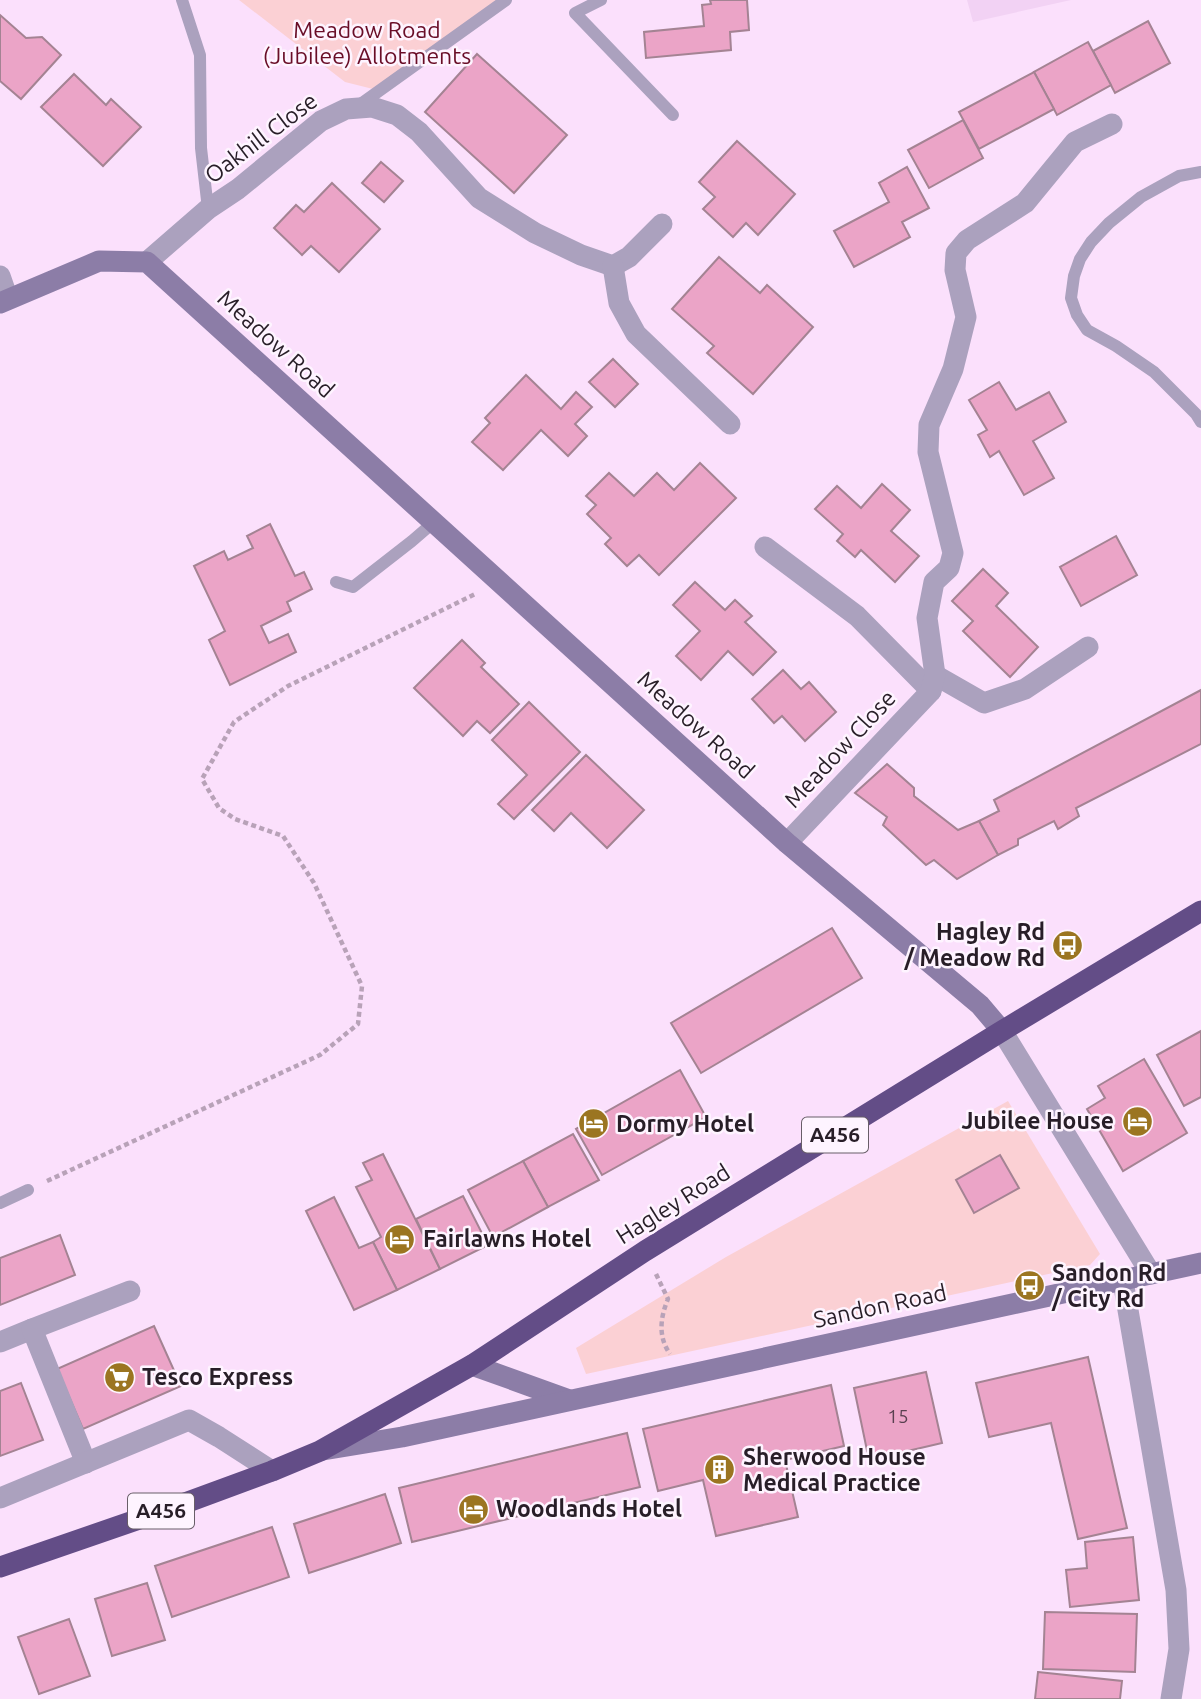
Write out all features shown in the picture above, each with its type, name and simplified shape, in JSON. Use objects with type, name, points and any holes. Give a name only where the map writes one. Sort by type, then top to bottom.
[{"type":"highway","name":"Hagley Road","points":[[0,1567],[272,1471],[320,1451],[472,1365],[645,1251],[1201,911]]},
{"type":"street","name":"Oakhill Close","points":[[147,262],[208,209],[238,189],[321,121],[346,109],[372,107],[397,115],[419,132],[479,198],[534,233],[581,255],[613,265]]},
{"type":"street","points":[[933,683],[927,618],[934,582],[948,568],[953,553],[928,452],[929,425],[953,369],[966,317],[955,270],[956,253],[967,240],[1026,203],[1076,142],[1112,124]]},
{"type":"street","points":[[662,224],[629,257],[613,265],[619,303],[636,334],[730,424]]},
{"type":"street","points":[[0,276],[4,301],[99,261],[147,262]]},
{"type":"street","name":"Meadow Road","points":[[147,262],[787,843],[980,1005],[1002,1031],[1151,1274]]},
{"type":"street","name":"Meadow Close","points":[[765,547],[857,616],[933,683],[984,704],[1025,689],[1088,647]]},
{"type":"street","name":"Meadow Close","points":[[787,843],[933,683]]},
{"type":"street","name":"Sandon Road","points":[[320,1451],[391,1439],[1201,1263]]},
{"type":"street","points":[[1123,1281],[1176,1590],[1179,1649],[1171,1699]]},
{"type":"street","points":[[0,1342],[130,1291]]},
{"type":"street","points":[[33,1329],[86,1464]]},
{"type":"street","points":[[472,1365],[569,1400]]},
{"type":"street","points":[[0,1498],[189,1420],[272,1471]]},
{"type":"lane","points":[[182,0],[200,55],[201,148],[208,209]]},
{"type":"lane","points":[[354,109],[506,0]]},
{"type":"lane","points":[[601,0],[575,13],[674,115]]},
{"type":"lane","points":[[1201,172],[1179,176],[1141,197],[1109,223],[1080,259],[1071,298],[1077,315],[1087,330],[1154,372],[1201,422]]},
{"type":"lane","points":[[337,582],[353,587],[434,522]]},
{"type":"lane","points":[[0,1203],[27,1191]]},
{"type":"path","points":[[27,1191],[320,1055],[358,1024],[362,986],[314,883],[282,836],[235,819],[219,808],[202,779],[234,722],[288,686],[500,582]]},
{"type":"path","points":[[645,1251],[668,1299],[661,1326],[662,1342],[669,1353],[692,1373]]},
{"type":"shaded area","points":[[967,0],[1071,0],[973,22]]},
{"type":"green space","name":"Meadow Road (Jubilee) Allotments","points":[[239,0],[499,0],[377,90],[345,82]]},
{"type":"green space","points":[[1008,1101],[1100,1254],[1090,1265],[586,1374],[576,1348],[726,1257]]},
{"type":"building","points":[[710,0],[747,0],[749,30],[730,32],[731,50],[646,58],[644,32],[704,26],[702,5],[711,4]]},
{"type":"building","points":[[0,15],[26,38],[42,37],[61,55],[21,99],[0,81]]},
{"type":"building","points":[[1148,21],[1170,63],[1115,93],[1093,51]]},
{"type":"building","points":[[1088,42],[1111,85],[1057,115],[1034,72]]},
{"type":"building","points":[[477,54],[567,135],[514,193],[425,112]]},
{"type":"building","points":[[1034,72],[1054,109],[979,149],[959,112]]},
{"type":"building","points":[[74,74],[106,105],[111,99],[141,127],[103,166],[41,107]]},
{"type":"building","points":[[963,120],[983,158],[929,188],[908,150]]},
{"type":"building","points":[[737,141],[795,194],[758,235],[746,223],[733,237],[703,209],[715,197],[699,182]]},
{"type":"building","points":[[381,162],[403,181],[384,202],[362,183]]},
{"type":"building","points":[[907,167],[929,208],[902,222],[910,237],[854,267],[834,231],[889,202],[879,183]]},
{"type":"building","points":[[332,183],[380,229],[339,272],[311,246],[302,255],[274,228],[296,205],[304,212]]},
{"type":"building","points":[[719,257],[760,293],[767,285],[813,327],[753,394],[707,353],[714,346],[672,309]]},
{"type":"building","points":[[613,359],[638,384],[615,407],[589,382]]},
{"type":"building","points":[[526,375],[561,409],[576,392],[592,407],[575,424],[587,436],[568,456],[541,430],[503,470],[472,442],[490,423],[485,418]]},
{"type":"building","points":[[999,382],[1016,410],[1049,392],[1066,422],[1033,441],[1054,478],[1024,495],[999,451],[990,457],[978,435],[987,430],[969,400]]},
{"type":"building","points":[[700,463],[736,498],[659,575],[639,555],[627,566],[605,544],[611,538],[587,514],[596,505],[586,496],[609,473],[634,496],[657,473],[674,490]]},
{"type":"building","points":[[882,484],[910,510],[891,531],[919,556],[895,582],[861,550],[855,557],[837,541],[843,534],[815,509],[837,486],[861,508]]},
{"type":"building","points":[[270,524],[295,576],[304,572],[312,589],[287,602],[291,611],[261,626],[269,643],[288,634],[296,652],[230,685],[209,640],[225,631],[194,566],[224,551],[228,560],[253,548],[247,536]]},
{"type":"building","points":[[1116,536],[1137,575],[1081,606],[1060,567]]},
{"type":"building","points":[[983,569],[1008,593],[996,606],[1038,647],[1010,677],[963,631],[973,621],[952,601]]},
{"type":"building","points":[[695,582],[725,610],[735,600],[752,616],[745,622],[776,652],[753,675],[728,651],[701,680],[676,656],[700,631],[673,605]]},
{"type":"building","points":[[462,640],[485,663],[481,667],[519,704],[490,733],[477,721],[463,736],[414,688]]},
{"type":"building","points":[[783,670],[801,689],[809,682],[836,712],[805,741],[782,716],[774,723],[752,699]]},
{"type":"building","points":[[1201,690],[1201,744],[1076,808],[1079,816],[1058,829],[1054,821],[1018,839],[1018,845],[998,855],[979,821],[999,811],[994,800]]},
{"type":"building","points":[[529,702],[580,752],[514,819],[498,804],[527,775],[492,740]]},
{"type":"building","points":[[586,755],[644,810],[607,848],[571,813],[554,831],[532,810]]},
{"type":"building","points":[[887,764],[914,788],[914,796],[958,830],[979,821],[998,855],[957,879],[934,860],[926,865],[883,825],[887,817],[855,793]]},
{"type":"building","points":[[832,928],[862,978],[701,1073],[671,1023]]},
{"type":"building","points":[[1201,1031],[1201,1097],[1184,1106],[1157,1055]]},
{"type":"building","name":"Jubilee House","points":[[1144,1059],[1187,1133],[1123,1171],[1087,1109],[1105,1098],[1098,1086]]},
{"type":"building","points":[[680,1070],[706,1117],[602,1175],[576,1129]]},
{"type":"building","points":[[573,1134],[599,1180],[548,1207],[523,1161]]},
{"type":"building","points":[[383,1154],[440,1269],[397,1290],[373,1242],[381,1237],[356,1187],[372,1180],[363,1163]]},
{"type":"building","points":[[1000,1155],[1019,1188],[974,1213],[956,1180]]},
{"type":"building","points":[[523,1161],[548,1207],[493,1237],[468,1190]]},
{"type":"building","points":[[463,1196],[488,1245],[440,1269],[416,1219]]},
{"type":"building","points":[[334,1197],[359,1248],[373,1242],[397,1290],[354,1310],[306,1211]]},
{"type":"building","points":[[60,1235],[75,1275],[0,1305],[0,1258]]},
{"type":"building","name":"Tesco Express","points":[[154,1326],[181,1386],[83,1429],[57,1369]]},
{"type":"building","points":[[1088,1357],[1127,1528],[1078,1539],[1051,1423],[989,1437],[976,1383]]},
{"type":"building","points":[[926,1372],[942,1443],[869,1460],[854,1388]]},
{"type":"building","points":[[21,1383],[43,1440],[0,1456],[0,1391]]},
{"type":"building","name":"Sherwood House Medical Practice","points":[[831,1385],[844,1446],[785,1460],[798,1517],[716,1536],[703,1480],[658,1491],[643,1429]]},
{"type":"building","points":[[627,1433],[640,1487],[412,1542],[399,1488]]},
{"type":"building","points":[[385,1494],[401,1543],[309,1573],[294,1524]]},
{"type":"building","points":[[272,1527],[289,1577],[172,1617],[155,1566]]},
{"type":"building","points":[[1133,1537],[1139,1600],[1070,1607],[1066,1570],[1087,1568],[1085,1542]]},
{"type":"building","points":[[147,1583],[165,1640],[112,1656],[95,1599]]},
{"type":"building","points":[[1045,1612],[1137,1614],[1135,1672],[1043,1669]]},
{"type":"building","points":[[69,1619],[90,1676],[39,1694],[18,1637]]},
{"type":"building","points":[[1038,1672],[1122,1681],[1120,1699],[1035,1699]]},
{"type":"place","name":"Hagley Rd / Meadow Rd","points":[[1068,945]]},
{"type":"place","name":"Jubilee House","points":[[1137,1121]]},
{"type":"place","name":"Dormy Hotel","points":[[593,1124]]},
{"type":"place","name":"Fairlawns Hotel","points":[[400,1239]]},
{"type":"place","name":"Sandon Rd / City Rd","points":[[1029,1286]]},
{"type":"place","name":"Tesco Express","points":[[119,1377]]},
{"type":"place","name":"Sherwood House Medical Practice","points":[[720,1470]]},
{"type":"place","name":"Woodlands Hotel","points":[[473,1509]]}]
